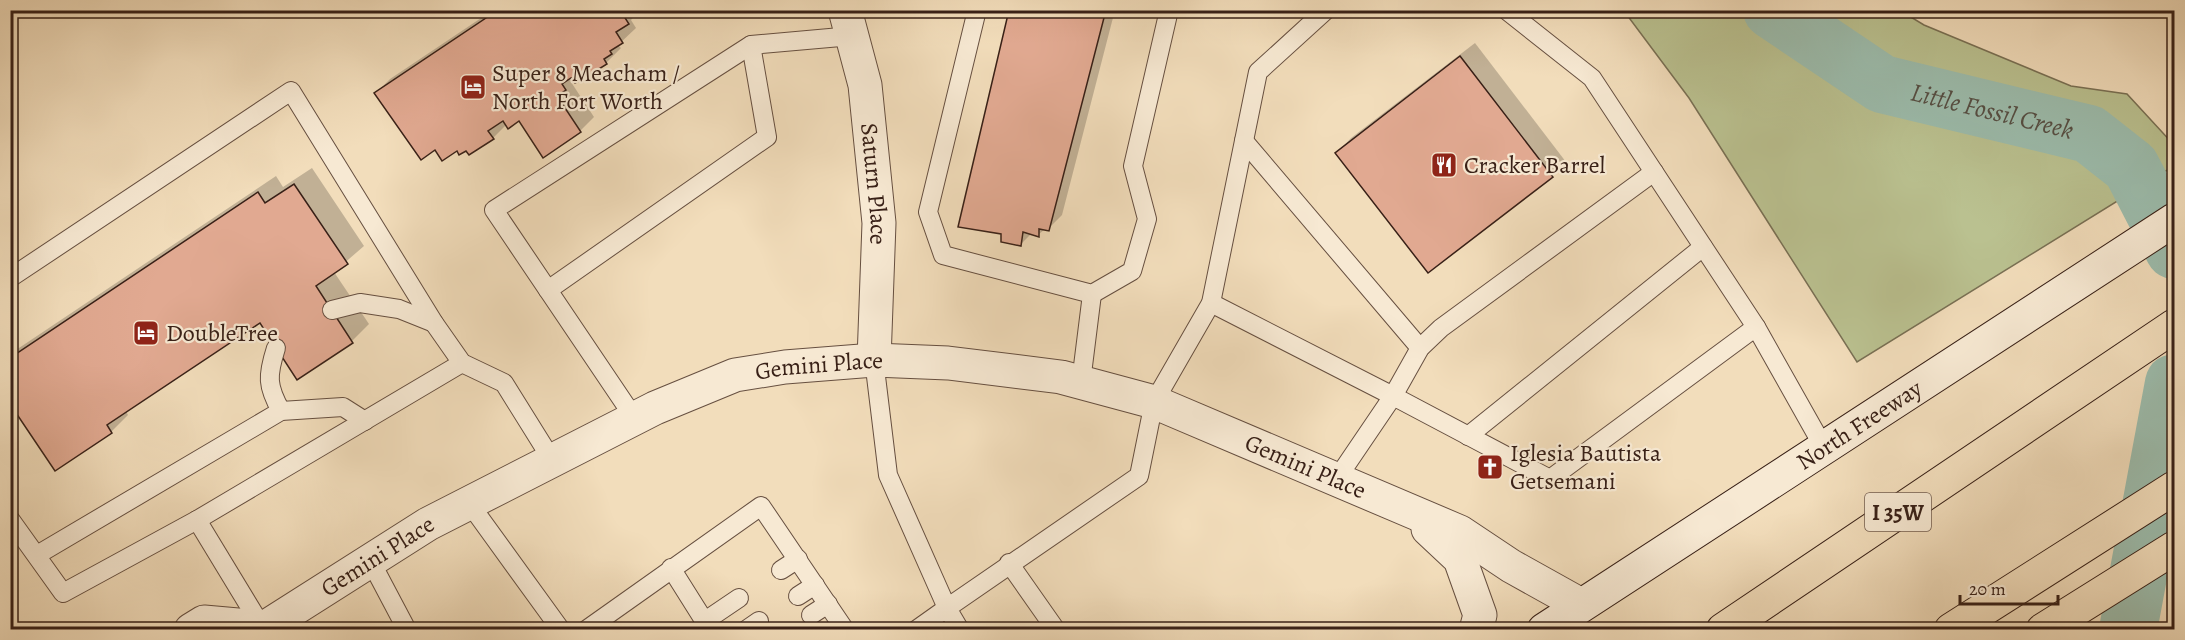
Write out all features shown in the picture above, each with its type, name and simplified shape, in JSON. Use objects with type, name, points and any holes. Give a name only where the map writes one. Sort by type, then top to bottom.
[{"type":"highway","name":"I 35W","points":[[1723,630],[2175,326]]},
{"type":"highway","points":[[1951,630],[2175,488]]},
{"type":"highway","points":[[2043,630],[2175,548]]},
{"type":"street","name":"Saturn Place","points":[[848,23],[865,85],[879,223],[874,360]]},
{"type":"street","name":"North Freeway","points":[[1544,630],[1823,446],[2175,220]]},
{"type":"street","name":"Gemini Place","points":[[261,628],[428,524],[635,419],[735,375],[785,367],[874,360],[948,363],[1061,377],[1154,402],[1412,514],[1460,532],[1511,566],[1581,605]]},
{"type":"street","name":"Gemini Place","points":[[1412,514],[1460,559],[1480,615],[1476,630]]},
{"type":"street","points":[[191,630],[204,622],[261,628]]},
{"type":"lane","points":[[977,10],[928,212],[943,255],[1092,294],[1132,271],[1147,219],[1133,166],[1168,10]]},
{"type":"lane","points":[[916,630],[1009,563],[1139,476],[1154,402],[1211,303],[1258,72],[1326,10]]},
{"type":"lane","points":[[1506,10],[1592,78],[1756,327],[1823,446]]},
{"type":"lane","points":[[635,419],[494,210],[751,45],[848,23]]},
{"type":"lane","points":[[548,290],[767,137],[751,45]]},
{"type":"lane","points":[[10,278],[291,91],[434,323],[462,363],[504,382],[552,460]]},
{"type":"lane","points":[[1244,141],[1420,348]]},
{"type":"lane","points":[[1336,480],[1393,396],[1420,348],[1441,328],[1654,172]]},
{"type":"lane","points":[[1468,435],[1703,247]]},
{"type":"lane","points":[[1081,382],[1092,294]]},
{"type":"lane","points":[[332,310],[360,303],[399,309],[434,323]]},
{"type":"lane","points":[[1211,303],[1550,479],[1756,327]]},
{"type":"lane","points":[[276,348],[269,369],[270,392],[281,411]]},
{"type":"lane","points":[[874,360],[888,475],[946,608],[960,630]]},
{"type":"lane","points":[[10,519],[63,593],[197,520],[462,363]]},
{"type":"lane","points":[[37,555],[281,411],[343,407],[365,421]]},
{"type":"lane","points":[[469,503],[561,630]]},
{"type":"lane","points":[[586,630],[761,506],[828,604],[842,629]]},
{"type":"lane","points":[[197,520],[261,628]]},
{"type":"lane","points":[[781,570],[798,559]]},
{"type":"lane","points":[[370,561],[407,630]]},
{"type":"lane","points":[[1009,563],[1056,630]]},
{"type":"lane","points":[[671,568],[708,626],[739,598]]},
{"type":"lane","points":[[798,596],[815,585]]},
{"type":"lane","points":[[811,615],[828,604]]},
{"type":"green space","points":[[1624,11],[1901,11],[1924,25],[2071,86],[2127,94],[2174,145],[2174,166],[1857,362],[1689,98]]},
{"type":"building","name":"Super 8 Meacham / North Fort Worth","points":[[498,10],[620,10],[629,24],[616,32],[623,43],[610,51],[612,54],[604,59],[607,64],[575,83],[571,78],[562,84],[566,90],[557,96],[581,132],[543,158],[519,121],[508,129],[503,121],[488,131],[494,139],[469,155],[466,151],[459,155],[457,151],[442,161],[435,150],[421,160],[374,93]]},
{"type":"building","points":[[1009,10],[1106,10],[1049,231],[1039,229],[1039,237],[1023,232],[1021,246],[1001,242],[1001,234],[958,227]]},
{"type":"building","name":"Cracker Barrel","points":[[1460,56],[1553,177],[1428,273],[1335,153]]},
{"type":"building","name":"DoubleTree","points":[[294,184],[348,264],[316,286],[353,343],[297,380],[260,323],[107,425],[112,433],[55,471],[10,404],[10,358],[258,192],[265,203]]},
{"type":"waterway","name":"Little Fossil Creek","points":[[1772,10],[1882,84],[2089,134],[2131,167],[2174,250]]},
{"type":"waterway","name":"Little Fossil Creek","points":[[2128,630],[2174,383]]},
{"type":"place","name":"Super 8 Meacham / North Fort Worth","points":[[473,87]]},
{"type":"place","name":"Cracker Barrel","points":[[1444,165]]},
{"type":"place","name":"DoubleTree","points":[[146,333]]},
{"type":"place","name":"Iglesia Bautista Getsemani","points":[[1490,467]]}]
